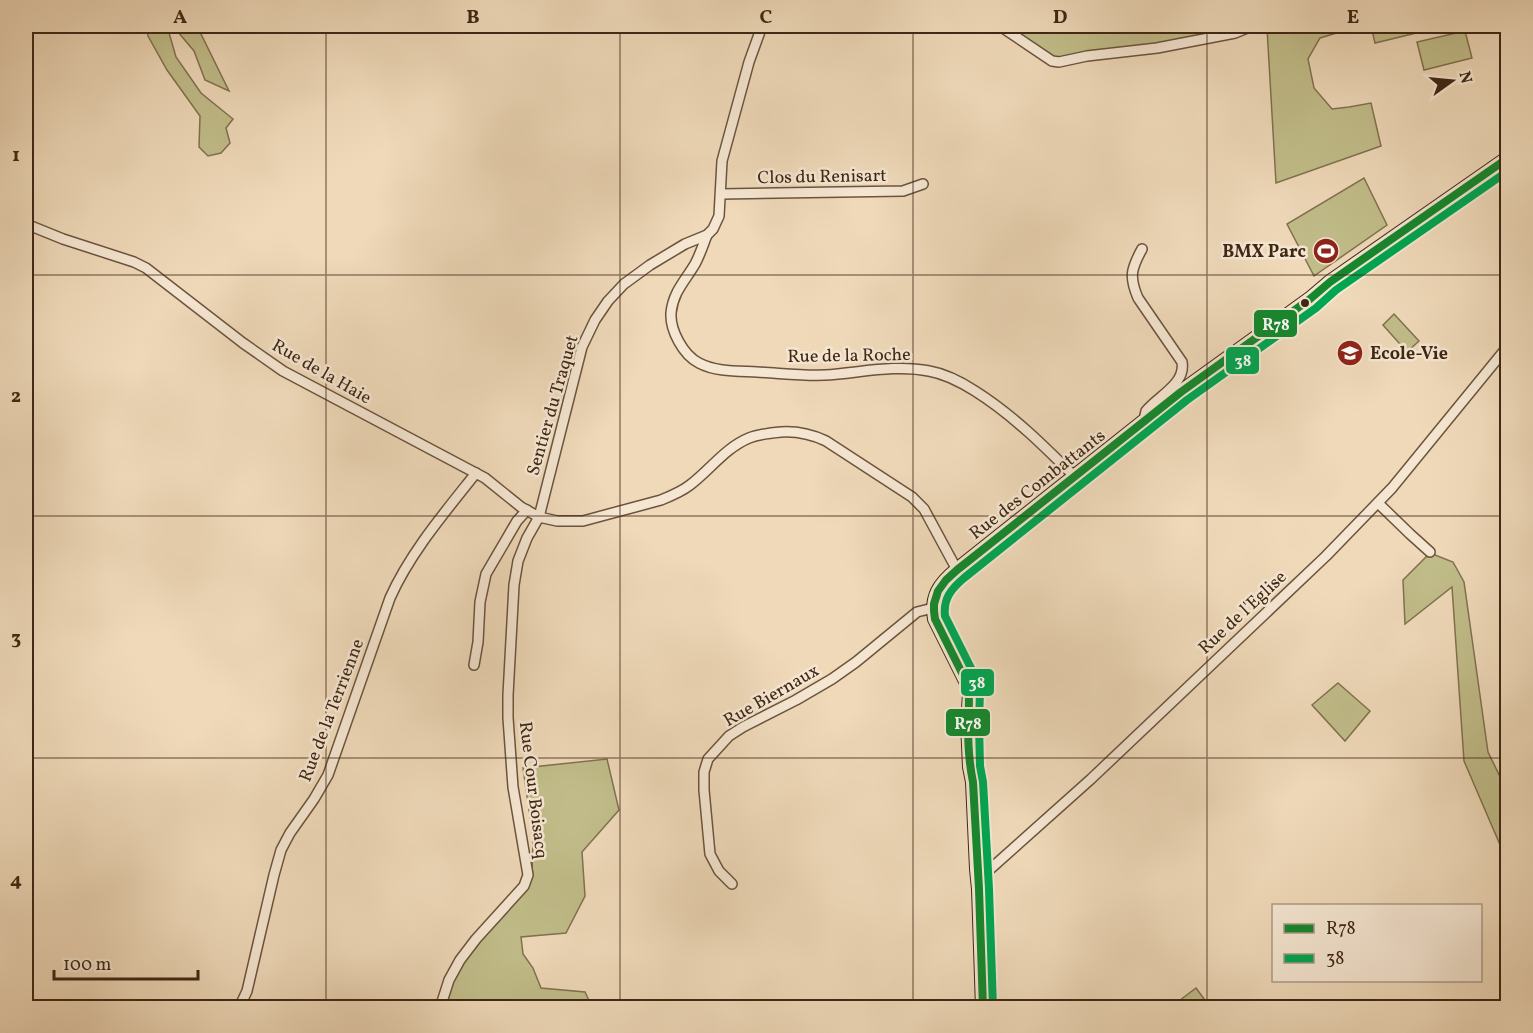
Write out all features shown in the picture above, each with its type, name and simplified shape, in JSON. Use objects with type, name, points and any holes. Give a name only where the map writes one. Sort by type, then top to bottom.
[{"type":"street","points":[[707,235],[713,229],[719,216],[721,170],[749,62],[762,26]]},
{"type":"street","points":[[1000,26],[1052,61],[1057,62],[1157,48],[1235,33],[1252,26]]},
{"type":"street","name":"Rue des Combattants","points":[[933,608],[934,599],[943,583],[957,570],[1181,392],[1330,282],[1508,158]]},
{"type":"street","name":"Clos du Renisart","points":[[721,194],[903,191],[923,184]]},
{"type":"street","name":"Rue de la Haie","points":[[26,224],[146,268],[283,371],[476,473],[539,517]]},
{"type":"street","name":"Rue de la Roche","points":[[707,235],[695,264],[674,299],[671,315],[673,328],[679,341],[698,362],[723,370],[742,372],[823,375],[905,369],[930,371],[951,377],[996,404],[1075,477]]},
{"type":"street","name":"Sentier du Traquet","points":[[539,517],[582,347],[596,320],[608,301],[624,284],[685,244],[707,235]]},
{"type":"street","points":[[1142,249],[1134,265],[1133,286],[1138,298],[1182,362],[1183,369],[1177,382],[1146,411],[1145,415],[1148,419]]},
{"type":"street","name":"Rue de l'Eglise","points":[[978,880],[1091,779],[1326,556],[1378,503],[1508,346]]},
{"type":"street","points":[[539,517],[557,521],[583,521],[661,500],[692,484],[732,448],[748,438],[770,433],[798,432],[826,441],[912,497],[924,510],[957,570]]},
{"type":"street","name":"Rue de la Terrienne","points":[[239,1008],[247,991],[281,850],[328,775],[395,586],[415,554],[476,473]]},
{"type":"street","points":[[1378,503],[1431,552]]},
{"type":"street","points":[[474,665],[478,642],[480,602],[486,574],[517,521],[527,510]]},
{"type":"street","name":"Rue Cour Boisacq","points":[[441,1008],[449,980],[460,960],[524,886],[528,875],[513,787],[508,695],[516,571],[521,553],[539,517]]},
{"type":"street","points":[[933,608],[934,619],[967,683],[970,694],[970,766],[973,782],[979,889],[983,1008]]},
{"type":"street","name":"Rue Biernaux","points":[[732,884],[719,870],[710,854],[708,844],[704,772],[708,759],[736,731],[832,679],[917,612],[933,608]]},
{"type":"shaded area","points":[[146,26],[167,26],[176,57],[201,93],[233,119],[226,128],[230,143],[221,153],[208,156],[199,147],[200,116],[167,70],[148,36]]},
{"type":"shaded area","points":[[173,26],[197,26],[229,91],[205,80],[194,51]]},
{"type":"shaded area","points":[[1001,26],[1240,26],[1236,31],[1094,56],[1047,61]]},
{"type":"shaded area","points":[[1269,26],[1360,26],[1320,38],[1308,59],[1314,88],[1332,109],[1371,103],[1381,146],[1276,183],[1267,28]]},
{"type":"shaded area","points":[[1371,26],[1445,26],[1375,43]]},
{"type":"shaded area","points":[[1465,31],[1472,58],[1424,70],[1417,42]]},
{"type":"shaded area","name":"BMX Parc","points":[[1364,178],[1387,225],[1314,276],[1287,224]]},
{"type":"shaded area","points":[[1394,314],[1419,341],[1407,352],[1383,325]]},
{"type":"shaded area","points":[[1430,553],[1453,562],[1464,582],[1488,752],[1507,791],[1507,861],[1464,761],[1452,587],[1405,624],[1403,580]]},
{"type":"shaded area","points":[[1338,683],[1370,711],[1345,741],[1312,705]]},
{"type":"shaded area","points":[[607,759],[619,810],[582,852],[585,896],[566,933],[521,937],[523,954],[533,968],[541,988],[585,992],[592,1007],[441,1008],[448,985],[477,937],[532,874],[533,838],[523,768]]},
{"type":"shaded area","points":[[1196,988],[1210,1007],[1171,1007]]},
{"type":"transit line","name":"R78","points":[[983,1008],[979,889],[968,725],[969,694],[967,683],[935,619],[934,604],[938,591],[957,570],[1181,392],[1330,282],[1508,158]]},
{"type":"transit line","name":"38","points":[[993,1008],[989,889],[983,782],[980,766],[980,691],[976,678],[945,616],[945,604],[949,595],[964,578],[1187,400],[1316,308],[1336,290],[1508,171]]},
{"type":"place","name":"BMX Parc","points":[[1326,251]]},
{"type":"place","name":"Ecole-Vie","points":[[1350,353]]}]
